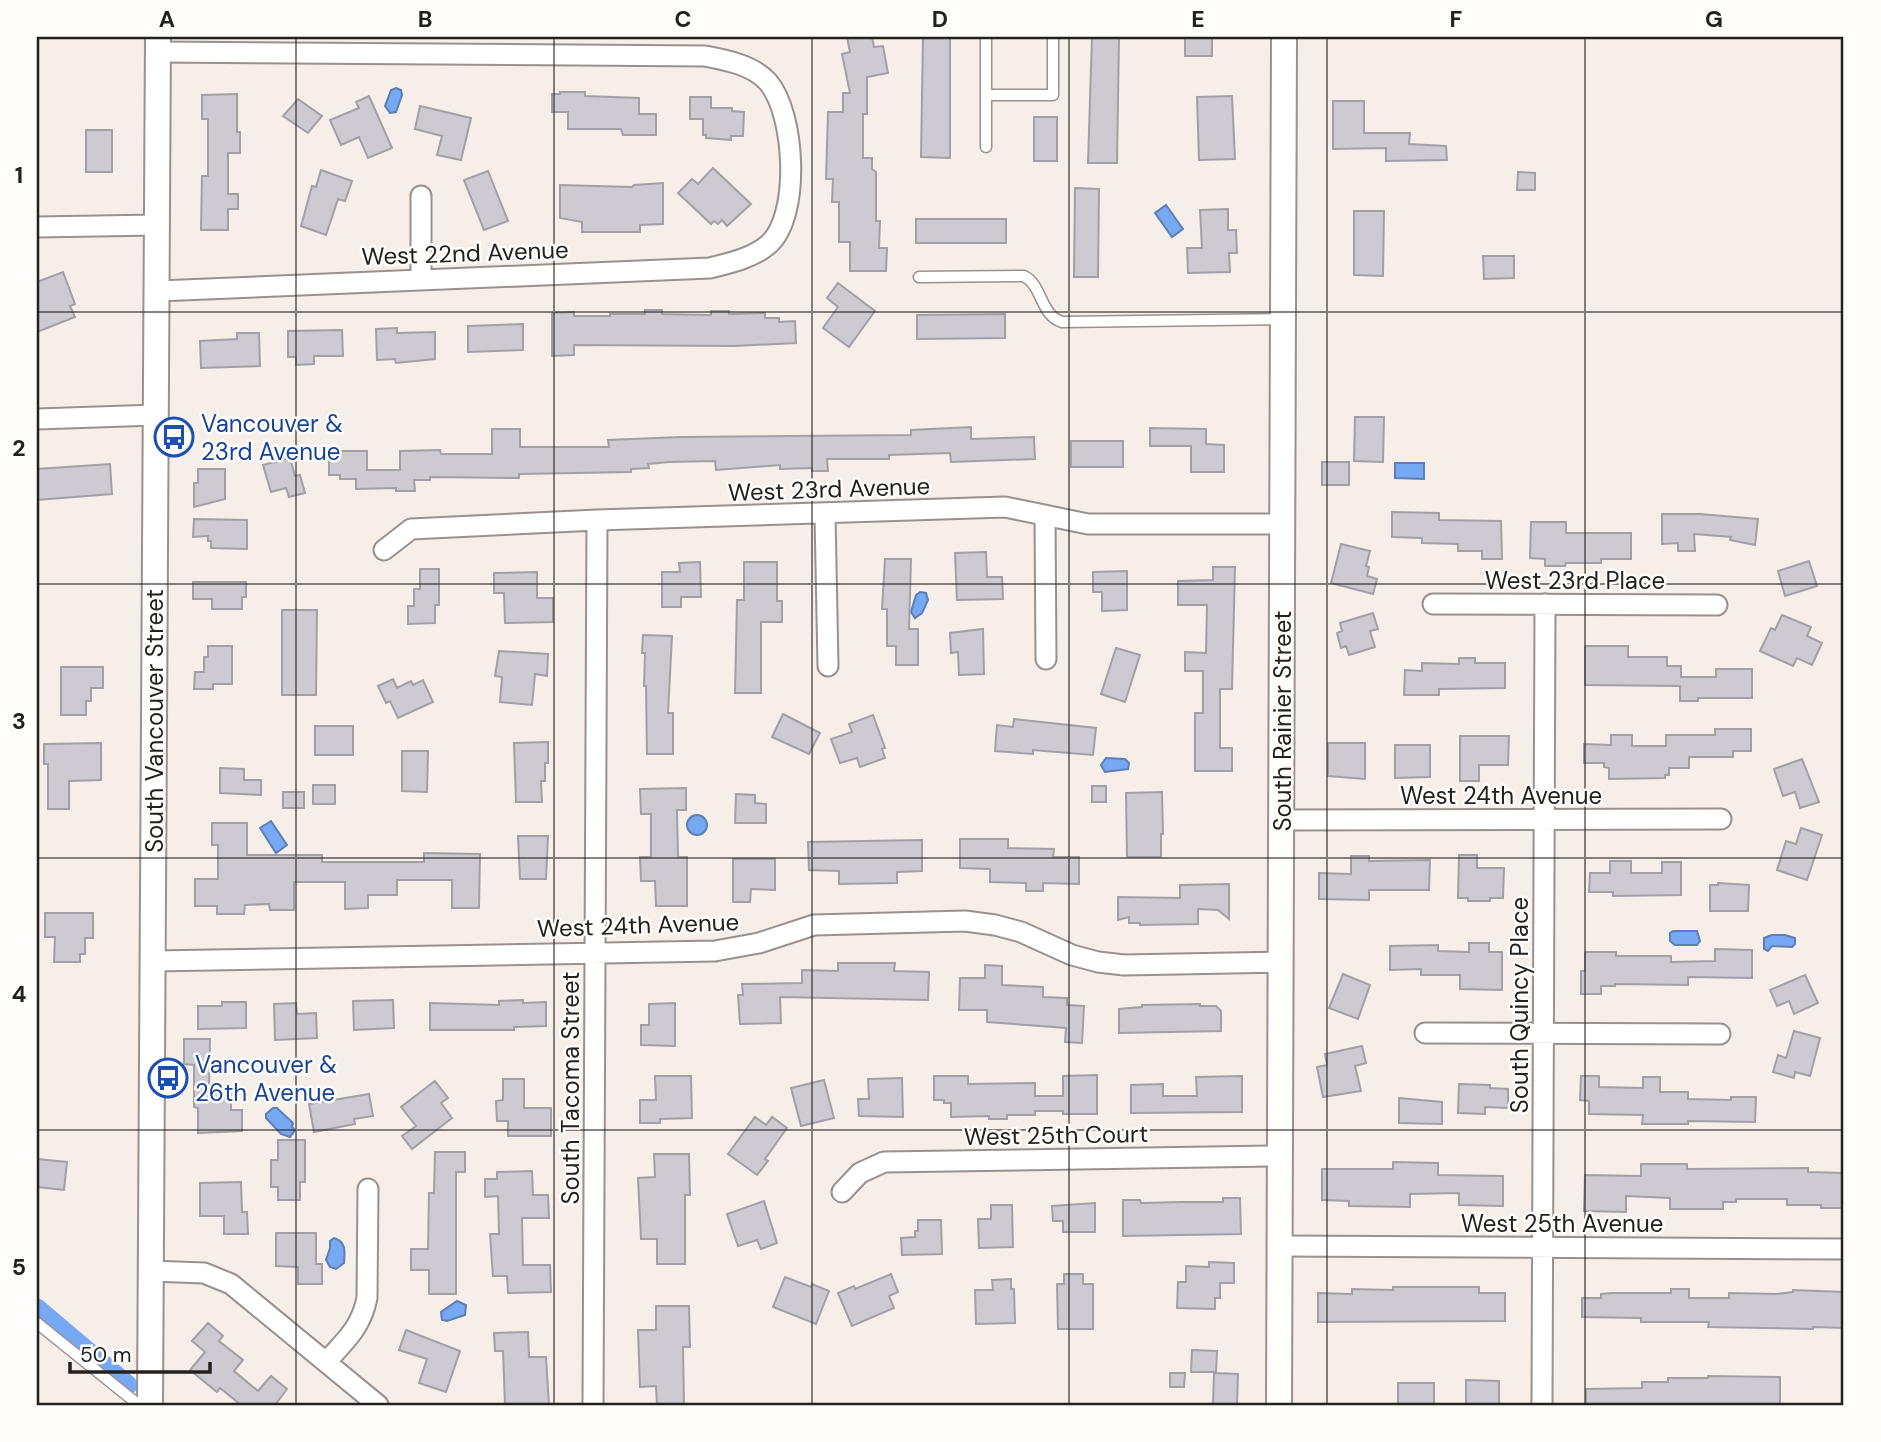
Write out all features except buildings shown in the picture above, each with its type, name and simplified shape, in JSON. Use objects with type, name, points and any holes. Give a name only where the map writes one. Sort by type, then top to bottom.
[{"type":"street","name":"South Rainier Street","points":[[1279,1405],[1284,37]]},
{"type":"street","name":"West 22nd Avenue","points":[[158,44],[705,56],[731,60],[767,81],[780,102],[789,130],[790,182],[787,206],[778,232],[769,244],[745,258],[710,268],[158,291]]},
{"type":"street","name":"South Vancouver Street","points":[[150,1405],[158,44]]},
{"type":"street","points":[[421,196],[421,278]]},
{"type":"street","points":[[37,227],[157,225]]},
{"type":"street","points":[[37,419],[156,415]]},
{"type":"street","name":"West 23rd Avenue","points":[[384,551],[411,529],[597,520],[1005,508],[1088,524],[1282,524]]},
{"type":"street","points":[[825,514],[828,666]]},
{"type":"street","points":[[1045,515],[1046,659]]},
{"type":"street","name":"South Tacoma Street","points":[[593,1405],[597,520]]},
{"type":"street","name":"West 23rd Place","points":[[1433,604],[1717,605]]},
{"type":"street","name":"South Quincy Place","points":[[1542,1405],[1545,604]]},
{"type":"street","name":"West 24th Avenue","points":[[1281,820],[1721,819]]},
{"type":"street","name":"West 24th Avenue","points":[[154,961],[715,951],[758,943],[814,925],[965,921],[1008,929],[1072,955],[1098,962],[1124,965],[1281,962]]},
{"type":"street","points":[[1426,1033],[1720,1034]]},
{"type":"street","name":"West 25th Court","points":[[842,1192],[860,1173],[884,1162],[1280,1156]]},
{"type":"street","points":[[326,1362],[352,1333],[365,1309],[368,1189]]},
{"type":"street","name":"West 25th Avenue","points":[[1280,1246],[1844,1249]]},
{"type":"street","points":[[151,1271],[204,1273],[231,1284],[378,1405]]},
{"type":"lane","points":[[986,37],[986,147]]},
{"type":"lane","points":[[986,95],[1053,95],[1053,37]]},
{"type":"lane","points":[[919,277],[1024,276],[1029,278],[1049,315],[1062,322],[1283,319]]},
{"type":"lane","points":[[37,1323],[139,1405]]},
{"type":"water","points":[[391,90],[401,90],[402,95],[396,112],[390,113],[385,106]]},
{"type":"water","points":[[1166,205],[1183,229],[1172,237],[1155,213]]},
{"type":"water","points":[[1395,463],[1424,463],[1424,479],[1395,478]]},
{"type":"water","points":[[920,592],[926,593],[928,600],[922,613],[915,618],[911,612],[916,595]]},
{"type":"water","points":[[1106,758],[1125,759],[1129,763],[1128,769],[1105,772],[1101,765]]},
{"type":"water","points":[[693,815],[701,815],[707,825],[701,835],[693,835],[687,829],[687,821]]},
{"type":"water","points":[[271,821],[287,845],[276,853],[260,828]]},
{"type":"water","points":[[1697,931],[1700,941],[1697,945],[1675,945],[1670,941],[1670,933]]},
{"type":"water","points":[[1772,935],[1795,938],[1795,944],[1792,947],[1772,946],[1768,951],[1764,949],[1764,938]]},
{"type":"water","points":[[277,1108],[293,1123],[295,1130],[290,1137],[281,1134],[266,1118],[266,1114]]},
{"type":"water","points":[[334,1238],[343,1244],[344,1250],[344,1263],[336,1269],[330,1267],[326,1260],[330,1241]]},
{"type":"water","points":[[457,1301],[466,1305],[465,1315],[442,1320],[441,1312]]},
{"type":"waterway","points":[[37,1308],[128,1385]]},
{"type":"place","name":"Vancouver & 23rd Avenue","points":[[174,437]]},
{"type":"place","name":"Vancouver & 26th Avenue","points":[[168,1078]]}]
